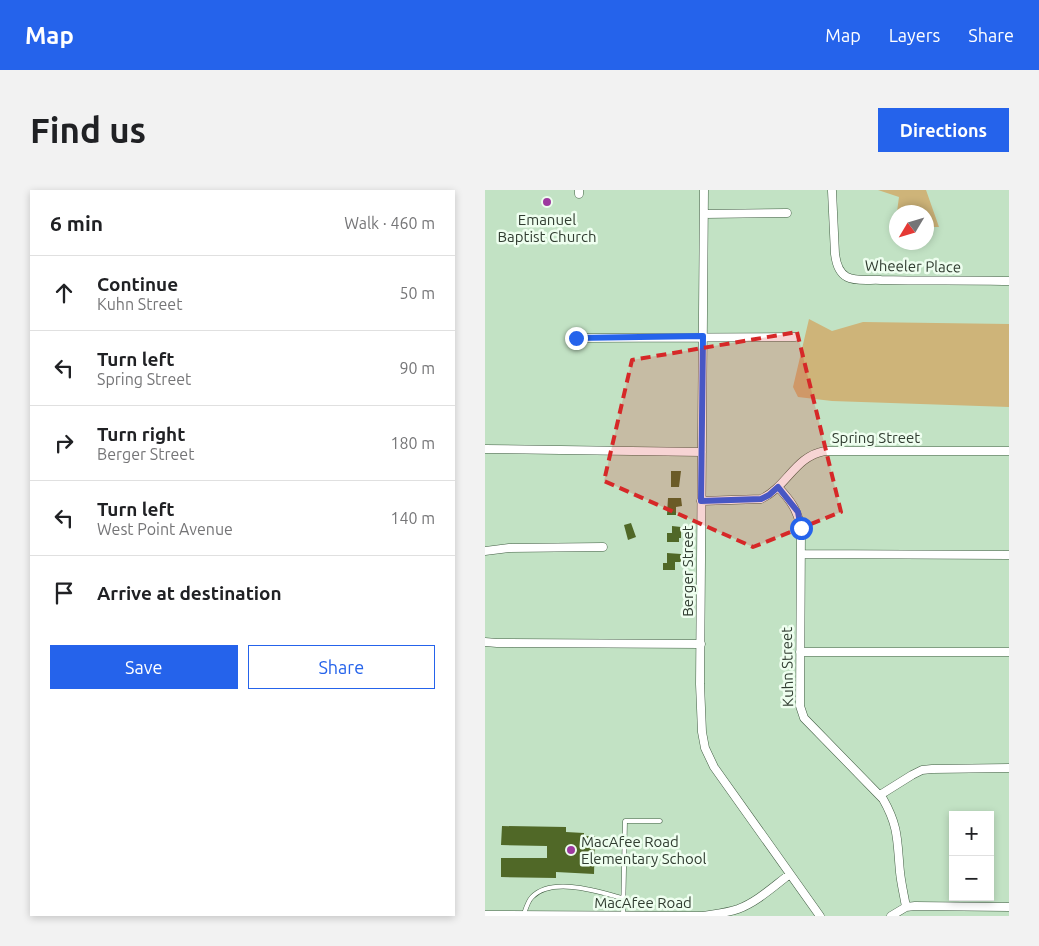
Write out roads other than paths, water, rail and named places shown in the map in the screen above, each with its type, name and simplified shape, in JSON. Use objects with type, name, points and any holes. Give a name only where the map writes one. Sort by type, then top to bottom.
[{"type":"street","name":"Berger Street","points":[[704,190],[701,501],[702,732],[705,748],[714,767],[820,916]]},
{"type":"street","name":"Wheeler Place","points":[[832,191],[836,262],[846,277],[900,280],[1009,281]]},
{"type":"street","points":[[704,214],[787,213]]},
{"type":"street","points":[[576,338],[795,337]]},
{"type":"street","points":[[485,449],[702,452]]},
{"type":"street","name":"Spring Street","points":[[701,501],[761,499],[778,487],[798,463],[811,454],[825,450],[1009,451]]},
{"type":"street","name":"Kuhn Street","points":[[778,487],[798,512],[801,528],[801,713],[880,795],[891,811],[897,833],[900,872],[906,907]]},
{"type":"street","points":[[485,551],[509,548],[603,547]]},
{"type":"street","points":[[801,554],[1009,555]]},
{"type":"street","points":[[485,642],[497,644],[701,644]]},
{"type":"street","points":[[800,652],[1009,652]]},
{"type":"street","points":[[880,795],[922,770],[1009,768]]},
{"type":"street","name":"MacAfee Road","points":[[485,915],[703,916],[738,909],[753,901],[790,874]]},
{"type":"street","points":[[891,916],[906,907],[915,906],[1009,907]]},
{"type":"lane","points":[[623,916],[625,822],[660,822]]},
{"type":"lane","points":[[523,916],[532,897],[549,889],[583,888],[622,898]]},
{"type":"place","name":"Emanuel Baptist Church","points":[[547,202]]},
{"type":"place","name":"MacAfee Road Elementary School","points":[[571,850]]}]
